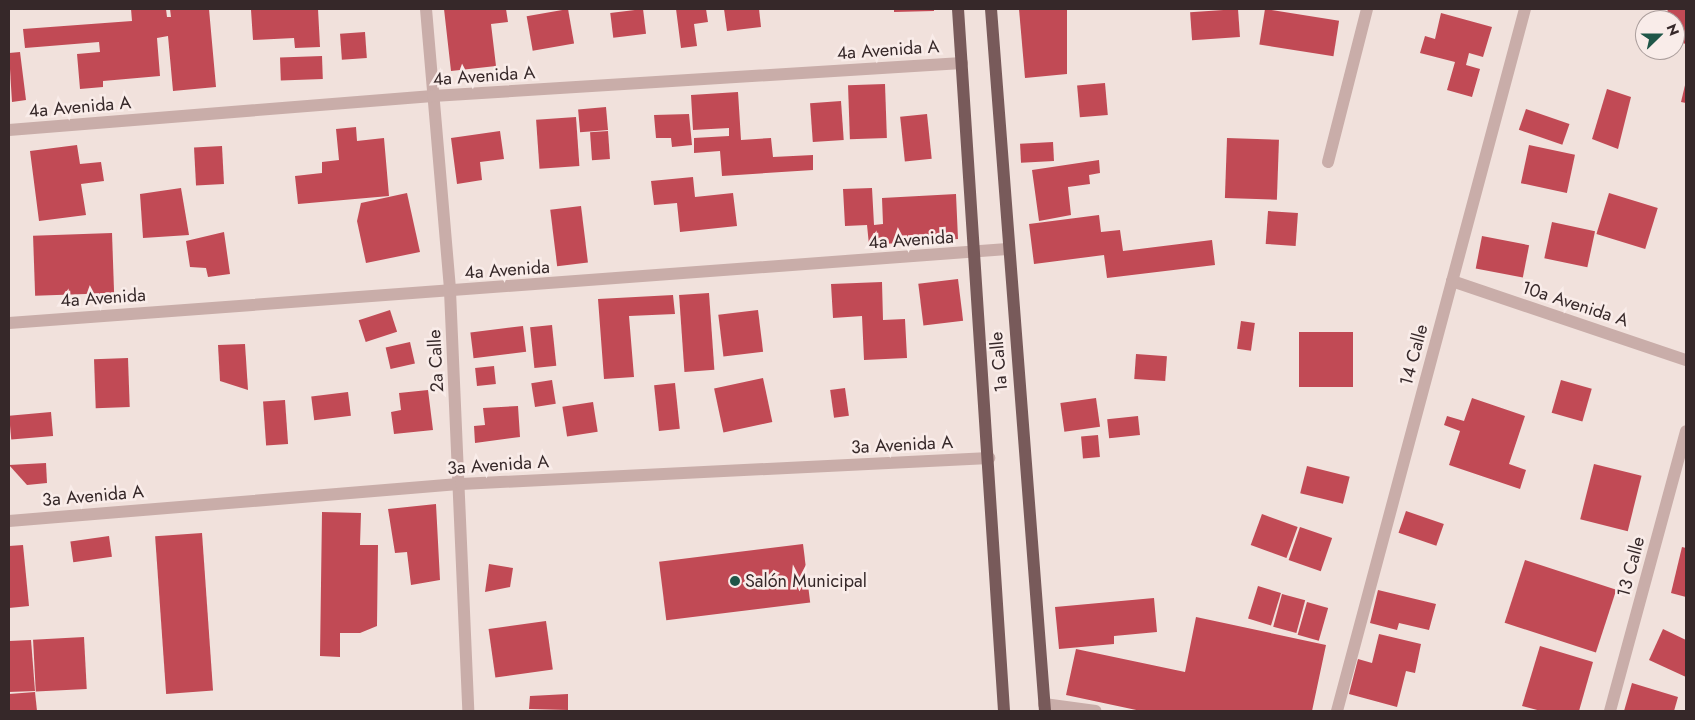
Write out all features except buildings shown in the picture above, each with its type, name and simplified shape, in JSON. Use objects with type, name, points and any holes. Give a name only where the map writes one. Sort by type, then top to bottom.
[{"type":"main road","name":"1a Calle","points":[[958,9],[976,252],[1004,711]]},
{"type":"main road","name":"1a Calle","points":[[991,9],[1007,249],[1045,708]]},
{"type":"street","name":"2a Calle","points":[[426,9],[450,291],[461,484],[468,711]]},
{"type":"street","points":[[1328,162],[1367,9]]},
{"type":"street","name":"14 Calle","points":[[1337,711],[1525,9]]},
{"type":"street","name":"4a Avenida A","points":[[9,130],[433,96],[962,63]]},
{"type":"street","name":"4a Avenida","points":[[9,323],[1007,249]]},
{"type":"street","name":"10a Avenida A","points":[[1452,282],[1686,360]]},
{"type":"street","name":"13 Calle","points":[[1610,711],[1686,431]]},
{"type":"street","name":"3a Avenida A","points":[[9,521],[461,484],[989,458]]},
{"type":"street","points":[[1045,708],[1096,711]]},
{"type":"place","name":"Salón Municipal","points":[[735,581]]}]
